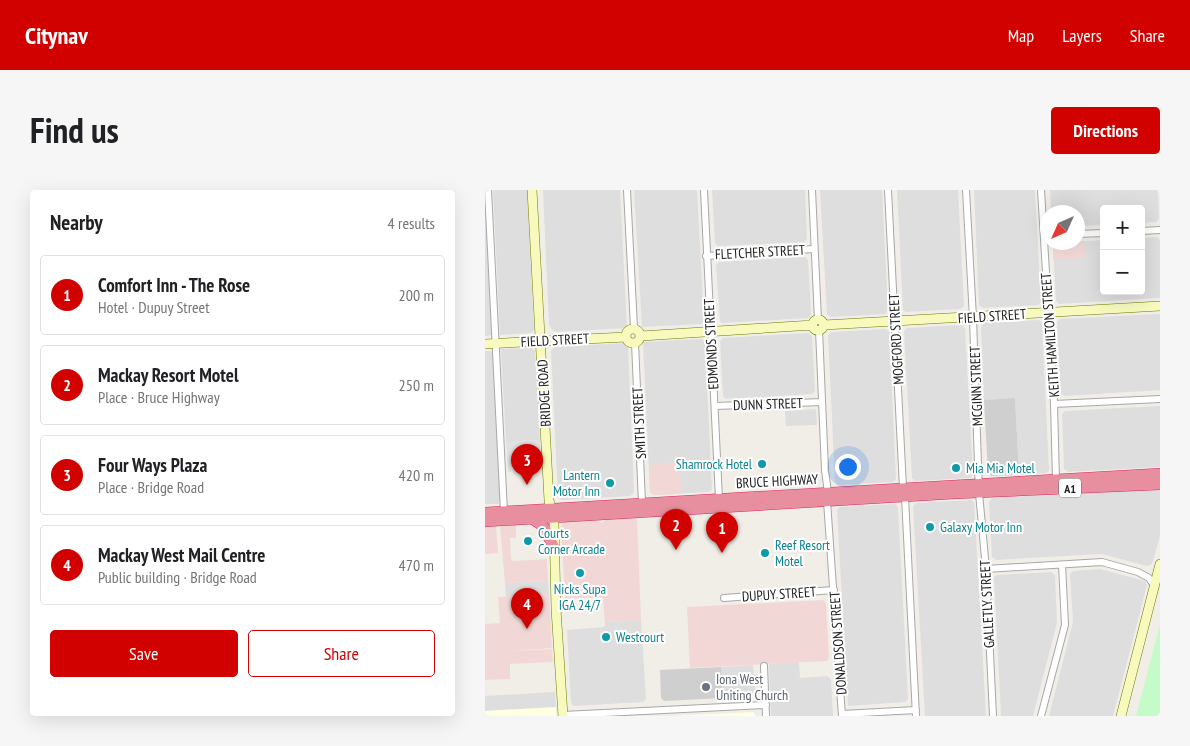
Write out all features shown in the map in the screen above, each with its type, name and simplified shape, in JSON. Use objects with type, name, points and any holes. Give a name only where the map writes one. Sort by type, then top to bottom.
[{"type":"highway","name":"BRUCE HIGHWAY","points":[[485,513],[552,512],[904,493],[1056,480],[1160,474]]},
{"type":"highway","name":"BRUCE HIGHWAY","points":[[980,488],[1160,484]]},
{"type":"highway","name":"BRUCE HIGHWAY","points":[[485,521],[530,518],[552,512],[642,503],[719,499],[828,497]]},
{"type":"highway","points":[[530,518],[536,520],[545,528],[554,548]]},
{"type":"street","points":[[488,190],[504,512]]},
{"type":"street","name":"BRIDGE ROAD","points":[[532,190],[563,715]]},
{"type":"street","points":[[627,190],[634,328]]},
{"type":"street","name":"EDMONDS STREET","points":[[704,190],[719,499]]},
{"type":"street","name":"DONALDSON STREET","points":[[812,190],[822,402],[842,715]]},
{"type":"street","name":"MOGFORD STREET","points":[[889,190],[916,713]]},
{"type":"street","name":"MCGINN STREET","points":[[966,190],[980,488]]},
{"type":"street","name":"KEITH HAMILTON STREET","points":[[1041,190],[1042,205]]},
{"type":"street","points":[[1145,231],[1160,230]]},
{"type":"street","points":[[1085,234],[1100,233]]},
{"type":"street","name":"FLETCHER STREET","points":[[707,256],[814,249]]},
{"type":"street","name":"KEITH HAMILTON STREET","points":[[1046,250],[1056,480]]},
{"type":"street","name":"FIELD STREET","points":[[638,340],[710,331],[973,318],[1160,306]]},
{"type":"street","points":[[634,328],[639,331],[638,340],[628,341],[626,337],[628,330],[634,328]]},
{"type":"street","name":"FIELD STREET","points":[[485,344],[626,337]]},
{"type":"street","name":"SMITH STREET","points":[[638,340],[642,503]]},
{"type":"street","points":[[1054,404],[1160,399]]},
{"type":"street","name":"DUNN STREET","points":[[715,406],[822,402]]},
{"type":"street","name":"GALLETLY STREET","points":[[980,488],[993,716]]},
{"type":"street","points":[[986,569],[1102,562],[1138,572],[1149,578],[1155,587]]},
{"type":"street","points":[[1041,716],[1065,626],[1062,565]]},
{"type":"street","points":[[1138,572],[1152,572],[1160,565]]},
{"type":"street","points":[[1121,716],[1160,565]]},
{"type":"street","name":"DUPUY STREET","points":[[723,598],[834,590]]},
{"type":"street","points":[[764,666],[766,716]]},
{"type":"street","points":[[563,715],[766,705]]},
{"type":"street","points":[[842,715],[916,713]]},
{"type":"shaded area","points":[[485,190],[493,335],[485,336]]},
{"type":"shaded area","points":[[493,190],[527,190],[534,330],[531,333],[500,335]]},
{"type":"shaded area","points":[[543,190],[620,190],[627,328],[557,332],[552,330],[549,325]]},
{"type":"shaded area","points":[[634,190],[697,190],[704,321],[701,324],[642,327]]},
{"type":"shaded area","points":[[712,190],[805,190],[807,238],[805,242],[718,246],[715,243]]},
{"type":"shaded area","points":[[820,190],[882,190],[888,310],[885,314],[830,317],[827,314]]},
{"type":"shaded area","points":[[897,190],[958,190],[964,306],[961,309],[906,312],[903,310]]},
{"type":"shaded area","points":[[974,190],[1035,190],[1041,302],[1038,305],[983,308],[979,305]]},
{"type":"shaded area","points":[[1050,190],[1158,190],[1159,219],[1156,222],[1145,223],[1145,205],[1100,205],[1100,225],[1085,226],[1085,205],[1051,205]]},
{"type":"shaded area","points":[[1157,237],[1160,240],[1160,298],[1059,304],[1056,301],[1053,250],[1085,250],[1085,241],[1100,240],[1100,295],[1145,295],[1145,238]]},
{"type":"shaded area","points":[[1053,250],[1085,250],[1085,258],[1053,259]]},
{"type":"shaded area","points":[[805,257],[808,260],[811,315],[808,318],[722,323],[720,321],[716,265],[719,262]]},
{"type":"shaded area","points":[[1160,314],[1160,390],[1064,396],[1061,393],[1057,322],[1060,319]]},
{"type":"shaded area","points":[[1039,320],[1042,323],[1049,470],[1046,473],[1019,475],[1015,399],[984,400],[981,327],[984,323]]},
{"type":"shaded area","points":[[962,325],[965,328],[973,474],[970,478],[915,481],[912,478],[904,331],[907,328]]},
{"type":"shaded area","points":[[886,329],[889,332],[896,479],[893,482],[838,485],[835,482],[828,335],[831,332]]},
{"type":"shaded area","points":[[809,333],[812,336],[815,391],[812,394],[726,399],[723,396],[720,341],[723,338]]},
{"type":"shaded area","points":[[702,339],[705,342],[712,489],[709,492],[654,495],[650,492],[643,342]]},
{"type":"shaded area","points":[[625,343],[628,346],[634,493],[630,496],[562,500],[558,497],[551,351],[554,347]]},
{"type":"shaded area","points":[[532,348],[535,351],[540,440],[506,442],[501,349]]},
{"type":"shaded area","points":[[485,351],[493,351],[501,500],[498,504],[485,504]]},
{"type":"shaded area","points":[[1015,398],[1019,475],[991,476],[988,473],[984,400]]},
{"type":"shaded area","points":[[1160,406],[1160,467],[1068,472],[1064,469],[1062,414],[1065,411]]},
{"type":"shaded area","points":[[816,409],[817,425],[786,426],[785,411]]},
{"type":"shaded area","points":[[540,440],[541,465],[511,467],[511,472],[508,472],[506,442]]},
{"type":"shaded area","points":[[680,463],[681,494],[654,495],[650,492],[649,465]]},
{"type":"shaded area","points":[[1160,489],[1160,536],[1152,564],[1147,566],[1102,554],[996,560],[992,557],[989,502],[992,498]]},
{"type":"shaded area","points":[[971,500],[974,502],[986,716],[925,716],[913,506],[916,503]]},
{"type":"shaded area","points":[[895,504],[898,507],[908,699],[905,702],[848,706],[837,510],[840,507]]},
{"type":"shaded area","points":[[637,518],[641,620],[607,622],[607,625],[605,625],[603,597],[565,599],[561,526],[564,522],[596,521],[602,523],[605,520]]},
{"type":"shaded area","points":[[516,525],[516,538],[510,538],[511,559],[513,561],[547,559],[548,581],[505,583],[500,526]]},
{"type":"shaded area","points":[[496,526],[498,553],[485,554],[485,527]]},
{"type":"shaded area","points":[[1100,569],[1145,581],[1147,585],[1113,716],[1049,716],[1073,622],[1070,574],[1073,571]]},
{"type":"shaded area","points":[[1051,572],[1055,575],[1057,623],[1033,716],[1001,716],[994,578],[996,575]]},
{"type":"shaded area","points":[[548,581],[549,594],[506,597],[505,583]]},
{"type":"shaded area","points":[[549,594],[552,648],[509,651],[552,649],[553,662],[510,664],[510,679],[485,680],[485,624],[500,623],[498,597]]},
{"type":"shaded area","points":[[823,600],[826,603],[829,658],[827,661],[690,668],[687,607]]},
{"type":"shaded area","points":[[641,620],[646,699],[643,702],[573,706],[571,702],[567,630],[604,627],[607,622]]},
{"type":"shaded area","points":[[799,662],[800,678],[827,676],[831,679],[833,716],[771,716],[769,664]]},
{"type":"shaded area","points":[[753,665],[755,693],[752,696],[723,698],[721,667]]},
{"type":"shaded area","points":[[721,667],[723,698],[664,701],[661,698],[660,670]]},
{"type":"shaded area","points":[[555,692],[556,707],[485,711],[485,696]]},
{"type":"shaded area","points":[[556,707],[556,716],[485,716],[485,711]]},
{"type":"shaded area","points":[[753,712],[756,716],[672,716]]},
{"type":"green space","points":[[1160,624],[1160,716],[1136,716],[1157,636]]},
{"type":"place","name":"Shamrock Hotel","points":[[762,464]]},
{"type":"place","name":"Mia Mia Motel","points":[[956,468]]},
{"type":"place","name":"Lantern Motor Inn","points":[[610,483]]},
{"type":"place","name":"Four Ways Plaza","points":[[527,485]]},
{"type":"place","name":"Galaxy Motor Inn","points":[[930,527]]},
{"type":"place","name":"Courts Corner Arcade","points":[[528,541]]},
{"type":"place","name":"Mackay Resort Motel","points":[[676,550]]},
{"type":"place","name":"Comfort Inn - The Rose","points":[[722,553]]},
{"type":"place","name":"Reef Resort Motel","points":[[765,553]]},
{"type":"place","name":"Nicks Supa IGA 24/7","points":[[580,573]]},
{"type":"place","name":"Mackay West Mail Centre","points":[[527,629]]},
{"type":"place","name":"Westcourt","points":[[606,637]]},
{"type":"place","name":"Iona West Uniting Church","points":[[706,687]]}]
